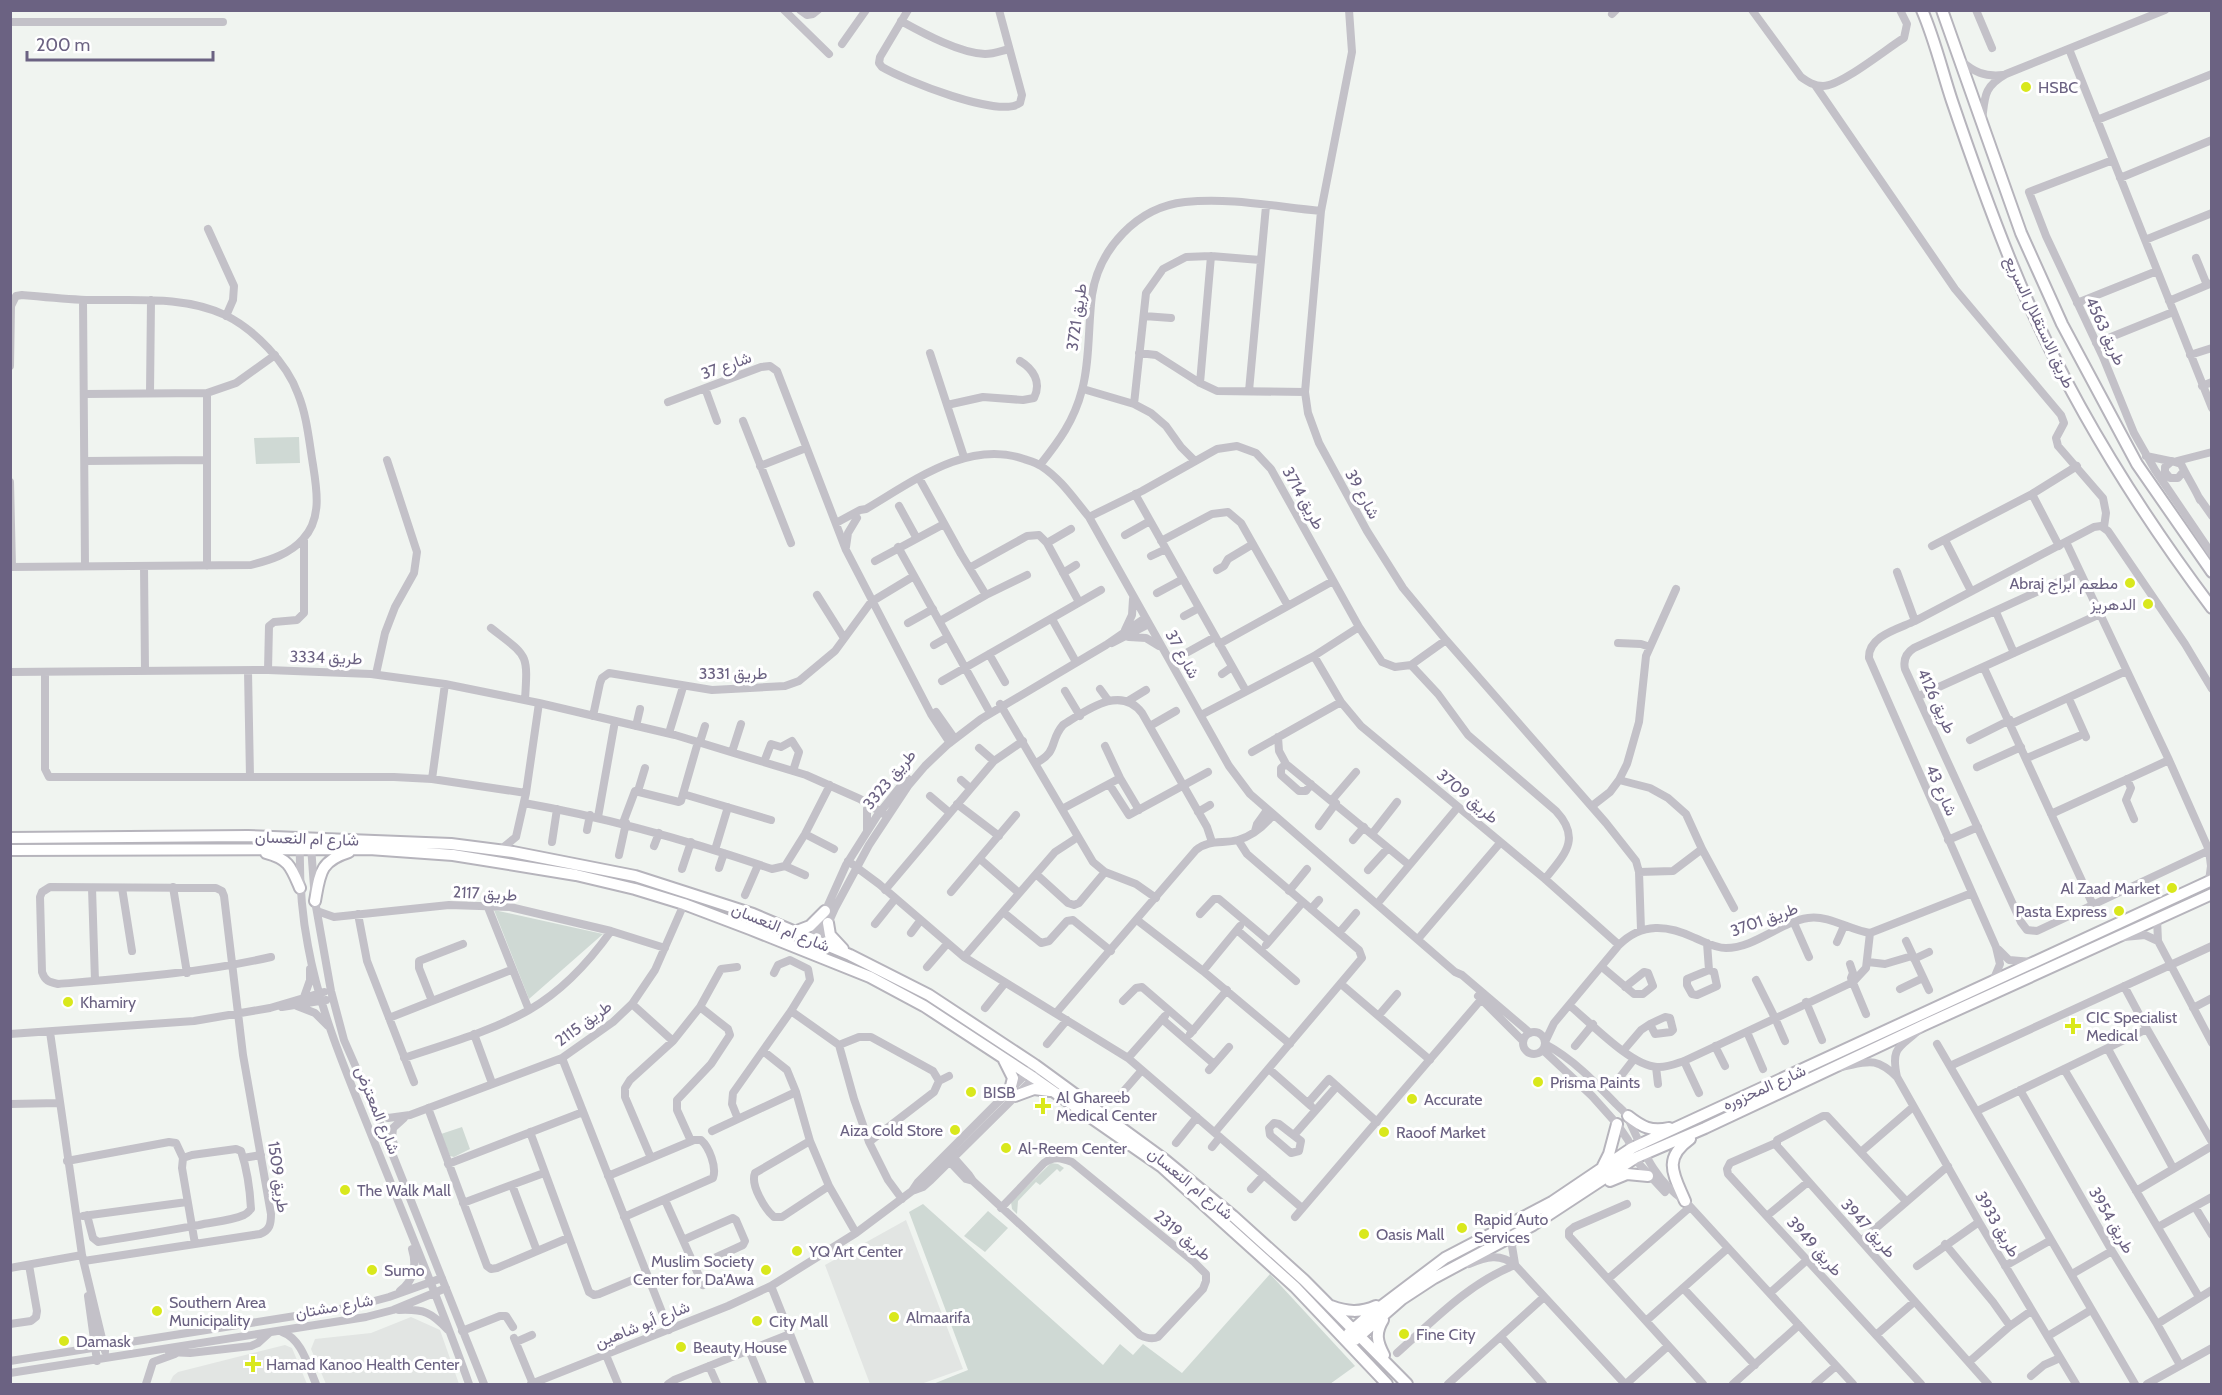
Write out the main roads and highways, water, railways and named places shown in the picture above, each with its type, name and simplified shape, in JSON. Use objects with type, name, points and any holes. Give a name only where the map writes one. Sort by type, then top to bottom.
[{"type":"main road","name":"طريق الاستقلال السريع","points":[[1922,10],[1990,207],[2014,270],[2043,331],[2106,453],[2175,559],[2211,608]]},
{"type":"main road","name":"طريق الاستقلال السريع","points":[[1942,10],[2022,232],[2067,334],[2137,464],[2211,572]]},
{"type":"main road","name":"شارع ام النعسان","points":[[10,838],[451,844],[500,850],[635,876],[742,910],[797,932],[813,947],[924,1006],[1002,1058],[1034,1072],[1053,1092],[1162,1167],[1295,1287],[1387,1384]]},
{"type":"main road","name":"شارع ام النعسان","points":[[10,850],[251,849],[305,843],[453,855],[586,877],[684,904],[813,947],[850,955],[929,995],[1034,1072],[1173,1167],[1233,1216],[1329,1305],[1407,1384]]},
{"type":"main road","points":[[251,849],[282,858],[290,866],[300,888]]},
{"type":"main road","points":[[316,906],[319,876],[325,864],[331,859],[350,852],[369,849]]},
{"type":"main road","name":"شارع المحزوره","points":[[1356,1333],[1447,1270],[1518,1234],[1561,1208],[1638,1151],[1681,1125],[2210,881]]},
{"type":"main road","name":"شارع المحزوره","points":[[1347,1342],[1388,1301],[1445,1258],[1552,1202],[1601,1168],[1638,1151],[1705,1128],[2211,894]]},
{"type":"main road","points":[[797,932],[810,926],[825,911]]},
{"type":"main road","points":[[828,923],[828,931],[832,939],[850,955]]},
{"type":"main road","points":[[1002,1058],[1013,1078],[1013,1093],[1034,1089],[1053,1092]]},
{"type":"main road","points":[[1628,1116],[1646,1129],[1659,1130],[1681,1125]]},
{"type":"main road","points":[[1601,1168],[1609,1154],[1617,1124]]},
{"type":"main road","points":[[1687,1204],[1672,1172],[1672,1161],[1677,1149],[1705,1128]]},
{"type":"main road","points":[[1590,1188],[1627,1174],[1648,1176]]},
{"type":"main road","points":[[1329,1305],[1354,1312],[1365,1311],[1388,1301]]},
{"type":"main road","points":[[1386,1314],[1379,1327],[1377,1338],[1388,1363]]},
{"type":"place","name":"HSBC","points":[[2026,87]]},
{"type":"place","name":"Abraj مطعم ابراج","points":[[2130,583]]},
{"type":"place","name":"الدهريز","points":[[2148,604]]},
{"type":"place","name":"Al Zaad Market","points":[[2172,888]]},
{"type":"place","name":"Pasta Express","points":[[2119,911]]},
{"type":"place","name":"Khamiry","points":[[68,1002]]},
{"type":"place","name":"CIC Specialist Medical","points":[[2073,1026]]},
{"type":"place","name":"Prisma Paints","points":[[1538,1082]]},
{"type":"place","name":"BISB","points":[[971,1092]]},
{"type":"place","name":"Accurate","points":[[1412,1099]]},
{"type":"place","name":"Al Ghareeb Medical Center","points":[[1043,1106]]},
{"type":"place","name":"Aiza Cold Store","points":[[955,1130]]},
{"type":"place","name":"Raoof Market","points":[[1384,1132]]},
{"type":"place","name":"Al-Reem Center","points":[[1006,1148]]},
{"type":"place","name":"The Walk Mall","points":[[345,1190]]},
{"type":"place","name":"Rapid Auto Services","points":[[1462,1228]]},
{"type":"place","name":"Oasis Mall","points":[[1364,1234]]},
{"type":"place","name":"YQ Art Center","points":[[797,1251]]},
{"type":"place","name":"Sumo","points":[[372,1270]]},
{"type":"place","name":"Muslim Society Center for Da'Awa","points":[[766,1270]]},
{"type":"place","name":"Southern Area Municipality","points":[[157,1311]]},
{"type":"place","name":"Almaarifa","points":[[894,1317]]},
{"type":"place","name":"City Mall","points":[[757,1321]]},
{"type":"place","name":"Fine City","points":[[1404,1334]]},
{"type":"place","name":"Damask","points":[[64,1341]]},
{"type":"place","name":"Beauty House","points":[[681,1347]]},
{"type":"place","name":"Hamad Kanoo Health Center","points":[[253,1364]]}]
